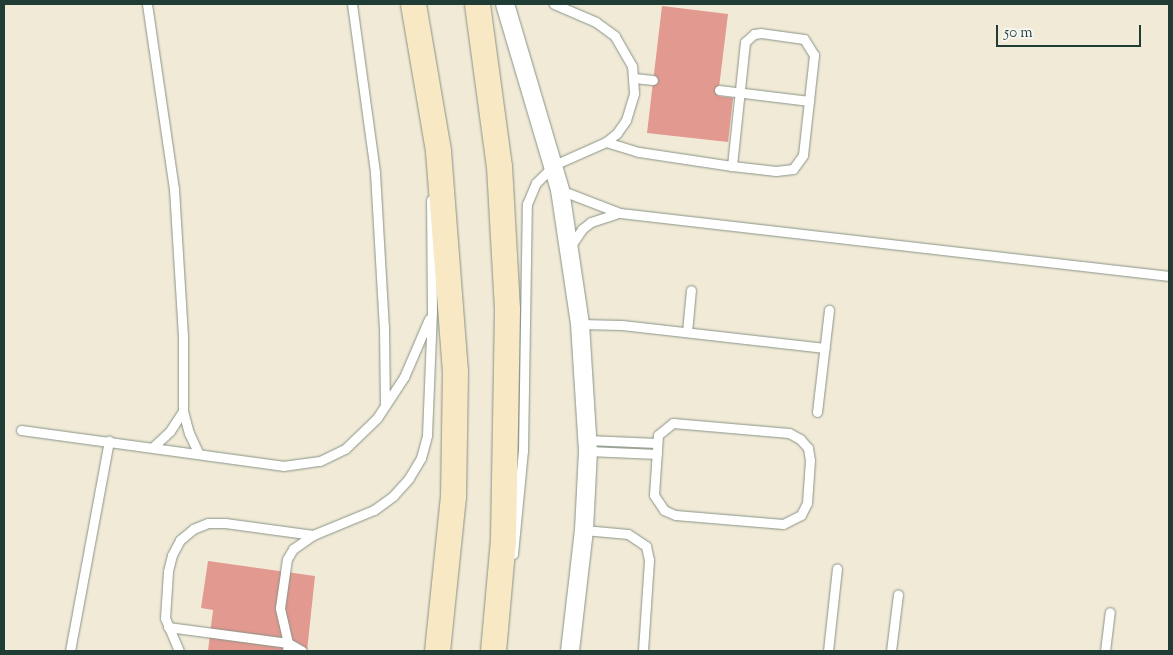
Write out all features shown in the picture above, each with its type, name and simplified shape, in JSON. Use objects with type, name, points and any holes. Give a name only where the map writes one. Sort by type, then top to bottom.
[{"type":"street","points":[[414,4],[438,151],[452,316],[455,426],[448,565],[437,651]]},
{"type":"street","points":[[477,4],[499,166],[507,309],[506,460],[497,618],[493,651]]},
{"type":"street","points":[[505,4],[560,190],[580,324],[588,445],[584,530],[570,651]]},
{"type":"lane","points":[[147,4],[174,189],[183,337],[183,411],[188,433],[199,454]]},
{"type":"lane","points":[[352,4],[375,173],[384,317],[385,404]]},
{"type":"lane","points":[[497,618],[512,561],[522,479],[527,204],[536,183],[554,165],[606,142],[626,120],[634,93],[634,78],[628,55],[615,36],[596,22],[554,4]]},
{"type":"lane","points":[[606,142],[639,152],[732,166],[782,171],[798,165],[803,156],[813,49],[798,37],[760,33],[749,37],[744,48],[732,166]]},
{"type":"lane","points":[[634,78],[653,80]]},
{"type":"lane","points":[[719,90],[809,101]]},
{"type":"lane","points":[[288,647],[280,620],[285,565],[293,549],[313,535],[374,510],[393,496],[409,478],[421,458],[427,435],[432,312],[430,214],[438,151]]},
{"type":"lane","points":[[560,190],[620,213],[1169,276]]},
{"type":"lane","points":[[570,248],[582,229],[591,222],[620,213]]},
{"type":"lane","points":[[687,332],[691,290]]},
{"type":"lane","points":[[817,412],[829,310]]},
{"type":"lane","points":[[21,430],[283,466],[320,462],[356,440],[385,404],[404,377],[432,312]]},
{"type":"lane","points":[[580,324],[687,332],[825,348]]},
{"type":"lane","points":[[153,447],[170,431],[183,411]]},
{"type":"lane","points":[[673,423],[795,435],[804,443],[810,454],[804,509],[796,520],[783,524],[669,514],[659,506],[654,495],[657,454],[657,443],[662,429],[673,423]]},
{"type":"lane","points":[[70,651],[109,442]]},
{"type":"lane","points":[[588,445],[657,443]]},
{"type":"lane","points":[[588,445],[657,454]]},
{"type":"lane","points":[[179,651],[168,627],[164,610],[172,555],[180,540],[193,530],[208,523],[225,523],[313,535]]},
{"type":"lane","points":[[584,530],[628,534],[646,546],[649,560],[642,651]]},
{"type":"lane","points":[[828,651],[837,568]]},
{"type":"lane","points":[[891,651],[898,594]]},
{"type":"lane","points":[[1105,651],[1110,612]]},
{"type":"lane","points":[[168,627],[302,651]]},
{"type":"building","points":[[662,6],[728,14],[718,96],[733,98],[728,142],[647,133]]},
{"type":"building","points":[[208,561],[315,576],[307,651],[208,651],[213,610],[201,608]]}]
